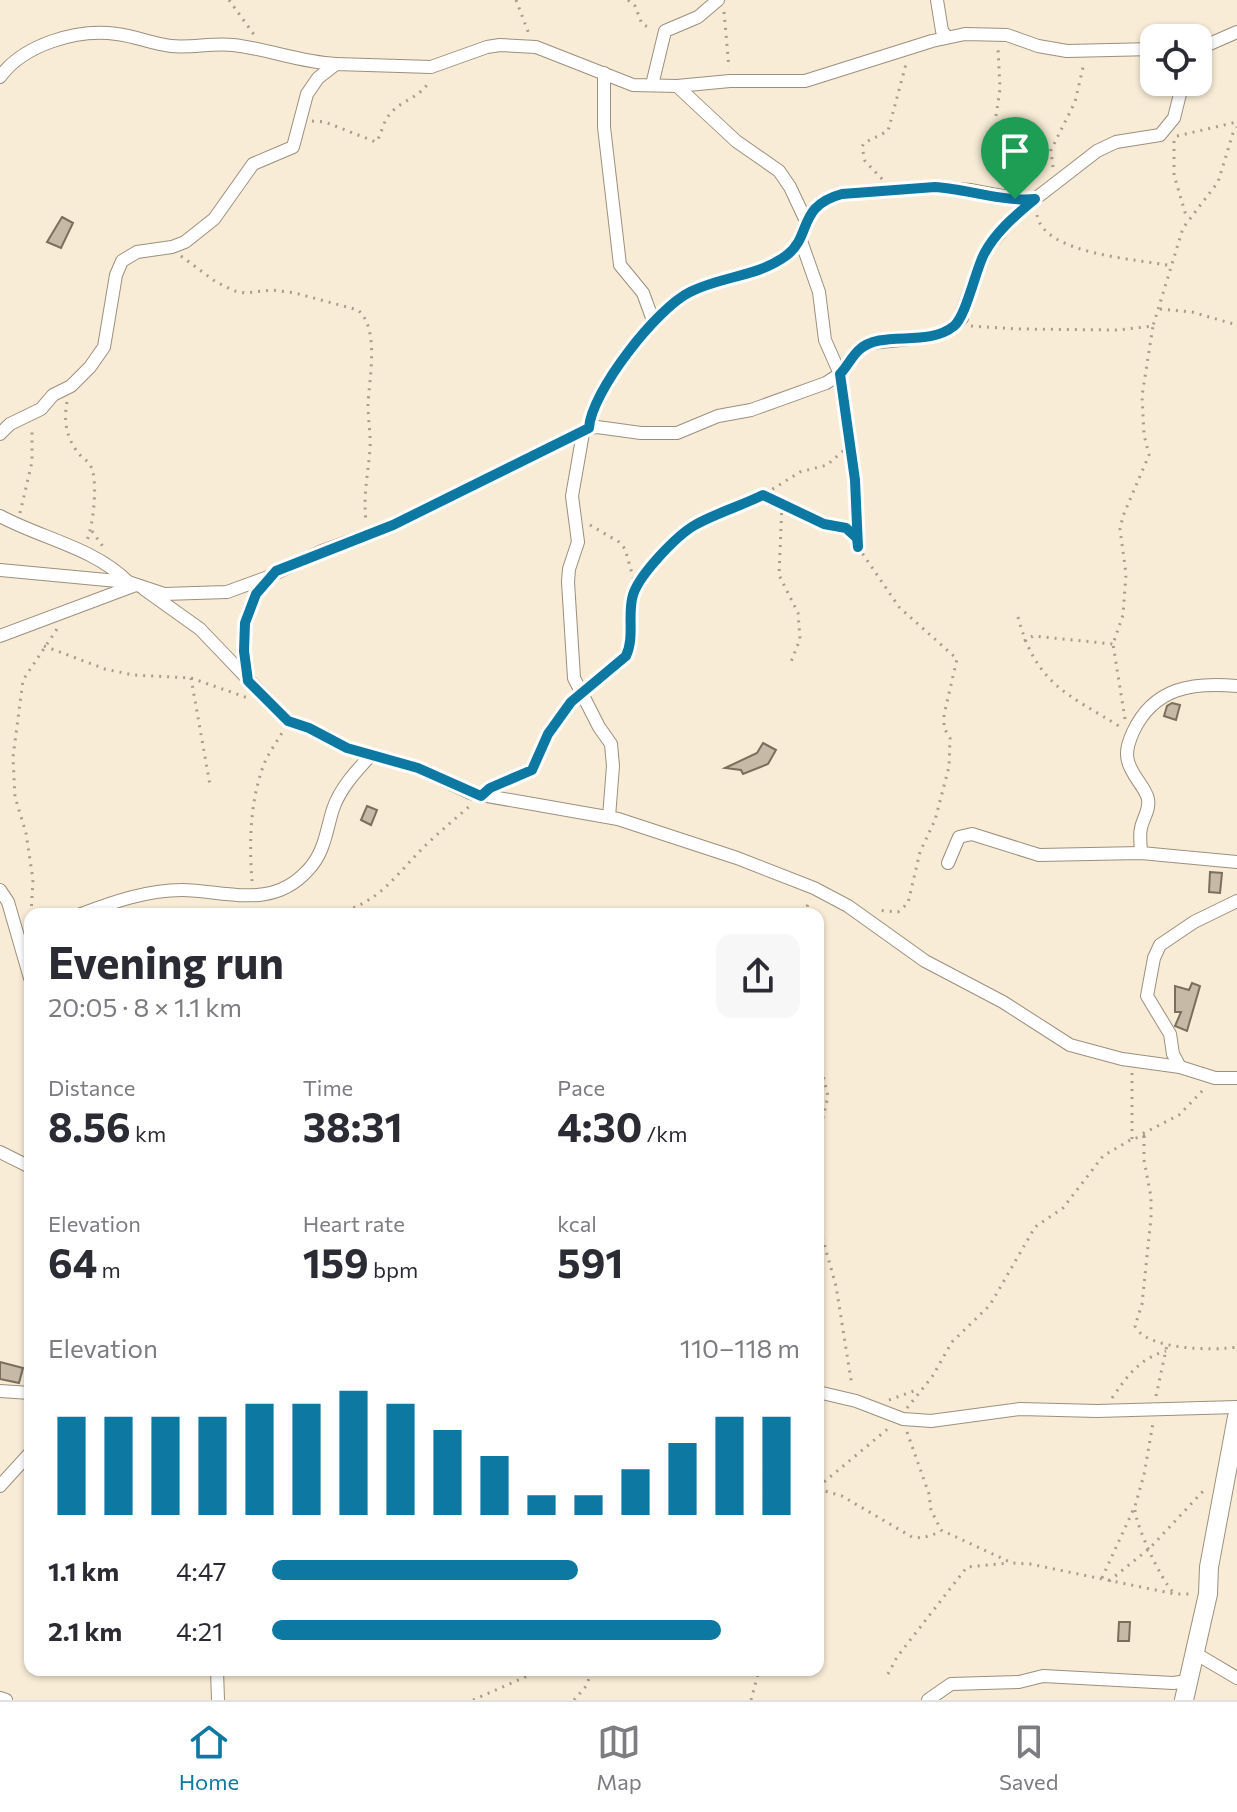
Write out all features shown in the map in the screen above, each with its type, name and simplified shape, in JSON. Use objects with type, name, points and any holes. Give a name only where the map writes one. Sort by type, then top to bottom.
[{"type":"street","points":[[937,0],[942,31],[947,37]]},
{"type":"street","points":[[652,85],[664,33],[721,4]]},
{"type":"street","points":[[1212,43],[1237,32]]},
{"type":"street","points":[[0,77],[26,52],[85,34],[116,33],[172,46],[230,45],[265,50],[306,62],[336,64],[431,67],[487,47],[536,47],[633,85],[677,86],[730,81],[805,81],[965,34],[1007,35],[1038,46],[1085,51],[1140,49]]},
{"type":"street","points":[[3,426],[41,409],[53,395],[71,386],[90,367],[104,347],[116,275],[122,261],[137,252],[172,247],[201,231],[214,219],[253,164],[293,147],[307,94],[318,78],[336,64]]},
{"type":"street","points":[[604,73],[604,127],[618,256],[620,265],[643,293],[654,323]]},
{"type":"street","points":[[677,86],[736,141],[779,171],[806,221]]},
{"type":"street","points":[[0,570],[136,585],[164,594],[227,592],[268,577],[322,551],[366,537],[474,487],[589,428],[677,433],[718,416],[751,410],[810,390],[840,374],[863,347],[878,341],[918,339],[951,329],[962,318],[986,250],[1009,222],[1081,161],[1107,146],[1160,135],[1174,118],[1180,96]]},
{"type":"street","points":[[609,817],[613,766],[611,744],[574,678],[568,582],[578,542],[573,509],[575,473],[583,433],[589,428],[590,415],[606,385],[631,348],[683,295],[711,283],[770,266],[792,252],[815,209],[837,195],[950,188],[1024,200],[1035,199]]},
{"type":"street","points":[[800,238],[819,292],[825,340],[840,374]]},
{"type":"street","points":[[0,516],[74,548],[136,585],[200,629],[288,721],[347,748],[418,768],[481,796],[609,817],[737,858],[814,888],[848,906],[925,961],[1003,1002],[1070,1045],[1180,1067],[1215,1078],[1237,1078]]},
{"type":"street","points":[[0,636],[136,585]]},
{"type":"street","points":[[1141,853],[1140,830],[1148,811],[1148,799],[1126,753],[1138,722],[1160,697],[1175,690],[1237,686]]},
{"type":"street","points":[[101,908],[147,894],[182,890],[253,896],[281,892],[310,869],[324,846],[334,806],[351,778],[372,754]]},
{"type":"street","points":[[948,863],[959,837],[972,834],[1039,855],[1141,853],[1237,862]]},
{"type":"street","points":[[0,890],[24,936]]},
{"type":"street","points":[[1180,1067],[1173,1054],[1170,1034],[1147,996],[1156,950],[1166,938],[1237,901]]},
{"type":"street","points":[[0,1152],[24,1164]]},
{"type":"street","points":[[0,1391],[24,1393]]},
{"type":"street","points":[[824,1394],[901,1418],[931,1421],[1020,1409],[1097,1411],[1237,1407]]},
{"type":"street","points":[[1184,1700],[1208,1594],[1209,1567],[1237,1417]]},
{"type":"street","points":[[0,1486],[24,1460]]},
{"type":"street","points":[[1193,1652],[1237,1678]]},
{"type":"street","points":[[217,1676],[218,1700]]},
{"type":"street","points":[[928,1700],[944,1687],[961,1682],[1019,1682],[1059,1676],[1173,1683],[1188,1681]]},
{"type":"street","points":[[0,1698],[6,1700]]},
{"type":"path","points":[[229,0],[265,50]]},
{"type":"path","points":[[516,0],[523,24],[536,47]]},
{"type":"path","points":[[628,0],[635,6],[642,24],[664,33]]},
{"type":"path","points":[[721,4],[730,81]]},
{"type":"path","points":[[996,116],[1000,89],[997,52],[1007,35]]},
{"type":"path","points":[[893,192],[865,161],[862,147],[888,131],[909,48]]},
{"type":"path","points":[[1064,175],[1052,166],[1051,150],[1075,102],[1085,51]]},
{"type":"path","points":[[301,124],[325,122],[376,142],[389,114],[426,88],[431,67]]},
{"type":"path","points":[[1187,221],[1174,175],[1174,137],[1237,125]]},
{"type":"path","points":[[1131,735],[1123,710],[1113,644],[1123,615],[1126,574],[1120,529],[1149,455],[1144,435],[1142,396],[1153,326],[1183,228],[1218,182],[1237,125]]},
{"type":"path","points":[[1035,199],[1038,222],[1066,245],[1173,266]]},
{"type":"path","points":[[172,247],[189,264],[235,291],[295,293],[364,314],[371,355],[370,451],[364,486],[366,537]]},
{"type":"path","points":[[1160,309],[1192,312],[1237,325]]},
{"type":"path","points":[[962,318],[970,326],[997,328],[1118,330],[1153,326]]},
{"type":"path","points":[[840,374],[855,480],[858,547]]},
{"type":"path","points":[[71,386],[64,416],[68,435],[90,465],[95,489],[91,531],[85,544],[74,548]]},
{"type":"path","points":[[18,526],[32,462],[32,426],[41,409]]},
{"type":"path","points":[[357,908],[395,880],[427,844],[490,788],[532,770],[548,734],[581,692],[629,651],[629,609],[636,586],[688,530],[763,495],[800,472],[827,465],[850,445]]},
{"type":"path","points":[[763,495],[824,524],[846,528],[857,538],[858,547],[899,607],[957,659],[944,715],[944,728],[950,738],[949,767],[935,820],[920,852],[908,903],[898,912],[848,906]]},
{"type":"path","points":[[782,505],[779,575],[798,613],[800,639],[791,662]]},
{"type":"path","points":[[573,509],[580,518],[625,549],[636,586]]},
{"type":"path","points":[[248,681],[244,651],[245,623],[256,594],[268,577]]},
{"type":"path","points":[[31,908],[33,880],[26,833],[15,797],[13,757],[23,680],[74,607]]},
{"type":"path","points":[[1018,617],[1024,641],[1052,684],[1131,735]]},
{"type":"path","points":[[1024,641],[1033,636],[1113,644]]},
{"type":"path","points":[[44,646],[78,660],[133,675],[191,678],[249,698]]},
{"type":"path","points":[[191,678],[210,785]]},
{"type":"path","points":[[253,896],[250,850],[255,801],[265,764],[288,721]]},
{"type":"path","points":[[1132,1139],[1133,1060]]},
{"type":"path","points":[[1144,1136],[1140,1135],[1179,1115],[1215,1078]]},
{"type":"path","points":[[824,1079],[828,1096],[824,1113]]},
{"type":"path","points":[[824,1483],[901,1418],[932,1377],[952,1342],[990,1305],[1035,1227],[1063,1208],[1103,1156],[1132,1139],[1144,1136]]},
{"type":"path","points":[[1144,1136],[1151,1218],[1145,1285],[1135,1326],[1146,1339],[1167,1348],[1237,1347]]},
{"type":"path","points":[[824,1243],[861,1404],[922,1389]]},
{"type":"path","points":[[1102,1578],[1135,1506],[1149,1452],[1167,1348]]},
{"type":"path","points":[[1097,1411],[1107,1404],[1132,1369],[1167,1348]]},
{"type":"path","points":[[901,1418],[913,1444],[935,1522],[943,1531],[1012,1563]]},
{"type":"path","points":[[1109,1581],[1150,1548],[1211,1483],[1228,1470]]},
{"type":"path","points":[[824,1490],[842,1496],[912,1537],[922,1538],[943,1531]]},
{"type":"path","points":[[1135,1506],[1135,1521],[1150,1548],[1160,1577],[1175,1594]]},
{"type":"path","points":[[888,1674],[897,1657],[967,1567],[977,1564],[1030,1564],[1175,1594],[1208,1594]]},
{"type":"path","points":[[473,1700],[527,1676]]},
{"type":"path","points":[[574,1700],[587,1685],[589,1676]]},
{"type":"path","points":[[751,1700],[757,1676]]},
{"type":"building","points":[[62,217],[73,223],[61,248],[47,242]]},
{"type":"building","points":[[1172,703],[1180,705],[1176,720],[1164,716],[1167,706]]},
{"type":"building","points":[[763,743],[776,750],[768,764],[743,774],[741,770],[725,768],[757,753]]},
{"type":"building","points":[[367,806],[377,810],[371,825],[361,820]]},
{"type":"building","points":[[1210,872],[1222,873],[1220,893],[1209,892]]},
{"type":"building","points":[[1192,983],[1200,986],[1187,1031],[1175,1026],[1181,1012],[1175,1012],[1175,986],[1189,990]]},
{"type":"building","points":[[0,1362],[23,1368],[19,1383],[0,1379]]},
{"type":"building","points":[[1119,1622],[1130,1622],[1129,1641],[1118,1641]]},
{"type":"route","points":[[935,187],[1015,199],[1035,199],[1009,222],[986,250],[962,318],[951,329],[918,339],[871,343],[856,352],[840,374],[855,480],[858,547],[857,538],[846,528],[824,524],[763,495],[695,525],[670,547],[636,586],[629,609],[629,651],[626,656],[571,702],[548,734],[539,758],[527,774],[490,788],[481,796],[470,793],[418,768],[347,748],[288,721],[248,681],[244,651],[245,623],[256,594],[268,577],[322,551],[393,525],[589,428],[590,415],[619,365],[669,307],[699,287],[770,266],[792,252],[806,221],[815,209],[832,197],[935,187]]}]
